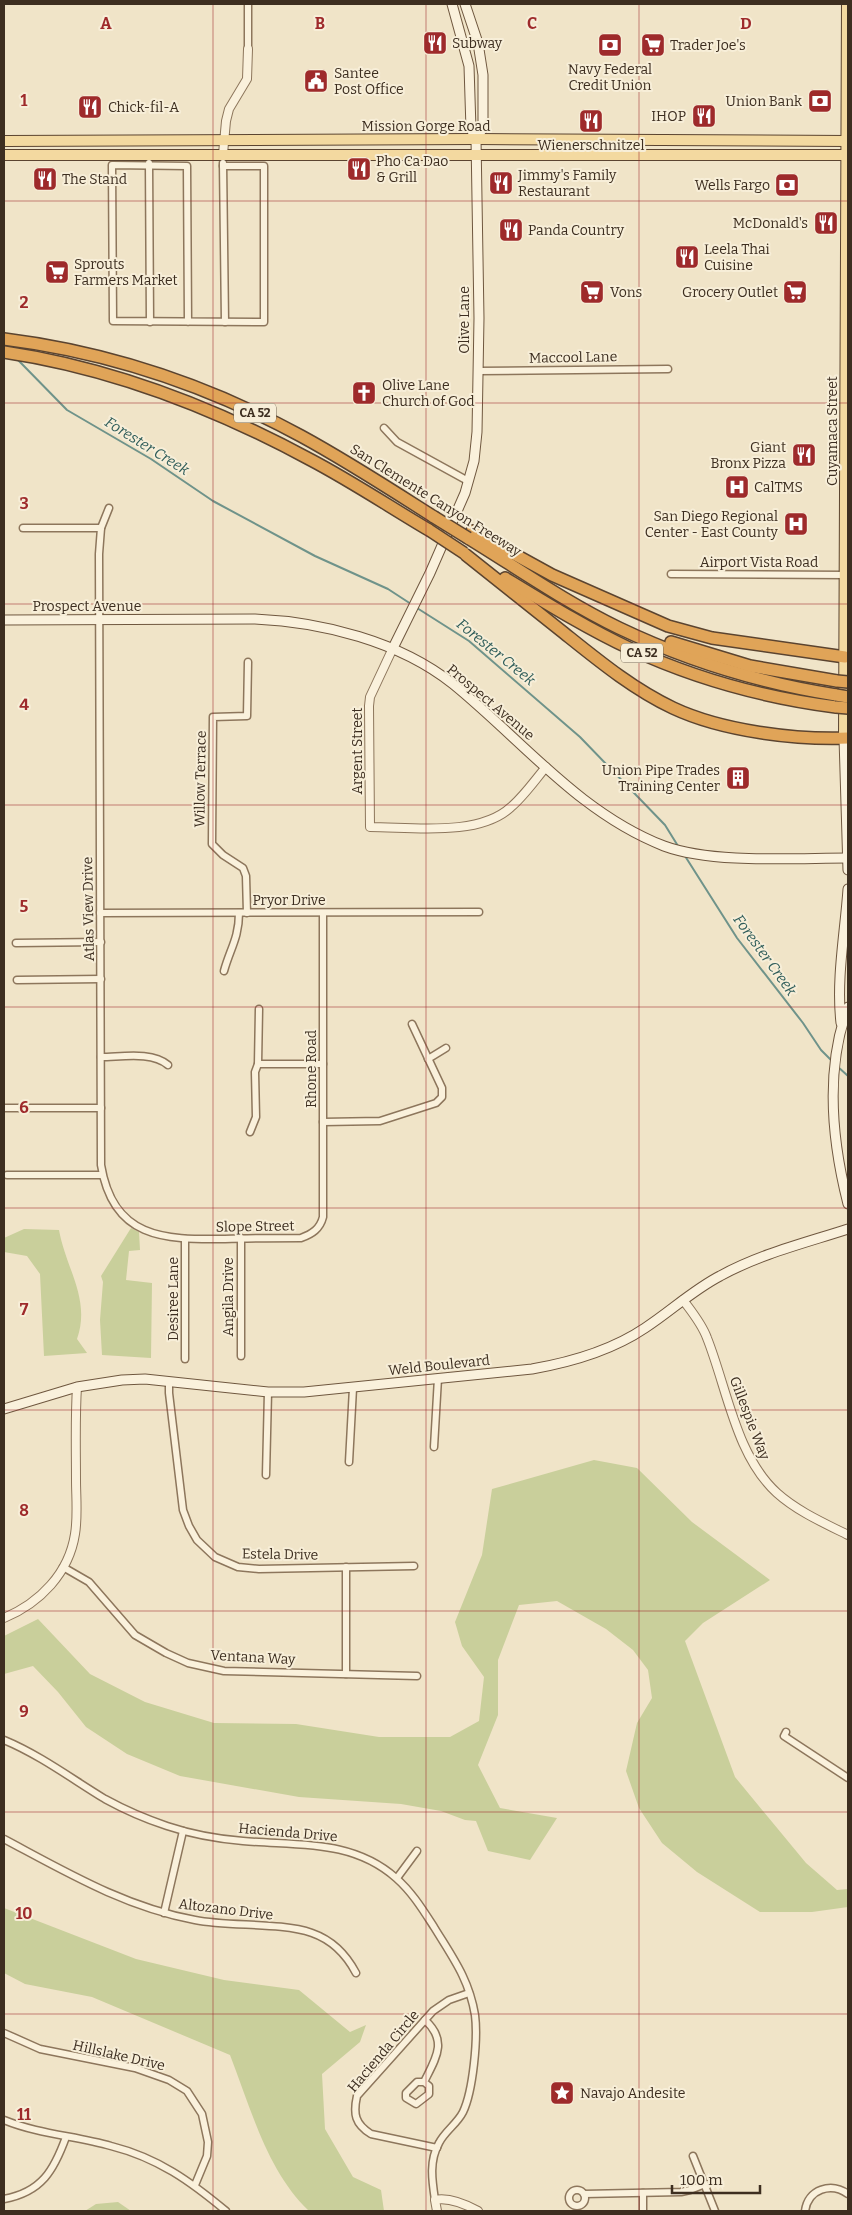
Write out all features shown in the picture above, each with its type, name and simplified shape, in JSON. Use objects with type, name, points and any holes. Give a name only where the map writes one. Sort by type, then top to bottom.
[{"type":"highway","name":"San Clemente Canyon Freeway","points":[[4,339],[59,347],[99,356],[202,390],[267,418],[436,514],[557,592],[617,627],[664,648],[712,666],[836,701],[848,708]]},
{"type":"highway","name":"San Clemente Canyon Freeway","points":[[4,352],[78,366],[167,394],[244,425],[313,460],[465,554],[570,616],[632,649],[720,683],[757,693],[836,701],[848,697]]},
{"type":"highway","points":[[470,535],[552,575],[668,626],[712,638],[845,657]]},
{"type":"highway","points":[[465,554],[611,671],[648,695],[674,708],[720,724],[745,730],[788,735],[846,738]]},
{"type":"highway","points":[[557,592],[677,645],[750,666],[843,682]]},
{"type":"main road","points":[[452,4],[469,66],[471,129],[476,139]]},
{"type":"main road","points":[[458,4],[462,11],[469,16]]},
{"type":"main road","points":[[465,4],[480,56],[483,75],[483,128],[476,139]]},
{"type":"main road","name":"Cuyamaca Street","points":[[847,4],[847,503],[845,657],[848,870]]},
{"type":"main road","points":[[455,14],[464,20],[476,51],[480,56]]},
{"type":"main road","name":"Mission Gorge Road","points":[[4,141],[476,139],[848,141]]},
{"type":"main road","name":"Olive Lane","points":[[392,650],[426,580],[468,481],[477,441],[476,139]]},
{"type":"main road","points":[[567,154],[571,148],[576,146],[604,146],[618,141]]},
{"type":"main road","points":[[618,154],[637,149],[664,148],[673,141]]},
{"type":"main road","name":"Mission Gorge Road","points":[[4,155],[848,155]]},
{"type":"main road","name":"Prospect Avenue","points":[[4,620],[244,618],[287,620],[338,630],[392,650],[453,684],[571,790],[612,820],[671,848],[732,858],[848,858]]},
{"type":"main road","points":[[841,1026],[839,1007],[848,889]]},
{"type":"main road","points":[[848,1007],[841,1026],[834,1078],[838,1156],[848,1204]]},
{"type":"main road","name":"Weld Boulevard","points":[[4,1409],[77,1387],[122,1380],[145,1379],[268,1392],[304,1392],[532,1370],[588,1356],[619,1343],[645,1328],[711,1280],[739,1266],[848,1229]]},
{"type":"street","points":[[225,322],[223,154],[229,108],[247,79],[248,4]]},
{"type":"street","points":[[149,155],[150,322]]},
{"type":"street","points":[[188,322],[187,166],[112,165],[113,321],[150,322],[188,322],[225,322],[264,322],[264,166],[223,166]]},
{"type":"street","name":"Maccool Lane","points":[[478,371],[668,369]]},
{"type":"street","points":[[384,428],[397,442],[468,481]]},
{"type":"street","name":"Atlas View Drive","points":[[109,508],[101,528],[99,554],[102,1175],[109,1197],[124,1215],[138,1227],[156,1236],[186,1239]]},
{"type":"street","points":[[23,528],[101,528]]},
{"type":"street","name":"Airport Vista Road","points":[[671,574],[846,575]]},
{"type":"street","name":"Argent Street","points":[[392,650],[370,697],[370,826],[460,827],[484,823],[511,807],[546,767]]},
{"type":"street","name":"Willow Terrace","points":[[247,913],[246,876],[243,868],[223,855],[212,844],[213,717],[247,716],[248,662]]},
{"type":"street","name":"Pryor Drive","points":[[100,913],[478,912]]},
{"type":"street","points":[[224,971],[228,957],[237,939],[239,913]]},
{"type":"street","name":"Rhone Road","points":[[321,1224],[324,1217],[323,913]]},
{"type":"street","points":[[16,943],[101,942]]},
{"type":"street","points":[[17,980],[101,979]]},
{"type":"street","points":[[250,1132],[256,1116],[255,1072],[258,1064],[258,1009]]},
{"type":"street","points":[[323,1122],[380,1121],[436,1103],[442,1097],[442,1088],[412,1024]]},
{"type":"street","points":[[428,1059],[446,1048]]},
{"type":"street","points":[[101,1057],[161,1058],[168,1065]]},
{"type":"street","points":[[258,1064],[323,1064]]},
{"type":"street","points":[[4,1108],[101,1108]]},
{"type":"street","points":[[7,1175],[102,1175]]},
{"type":"street","name":"Slope Street","points":[[186,1239],[301,1238],[312,1234],[321,1224]]},
{"type":"street","name":"Angila Drive","points":[[241,1238],[241,1356]]},
{"type":"street","name":"Desiree Lane","points":[[185,1359],[186,1239]]},
{"type":"street","name":"Gillespie Way","points":[[683,1300],[706,1336],[744,1445],[761,1477],[776,1493],[793,1506],[848,1536]]},
{"type":"street","points":[[434,1447],[438,1378]]},
{"type":"street","name":"Estela Drive","points":[[169,1382],[183,1510],[192,1533],[203,1546],[222,1561],[246,1568],[414,1566]]},
{"type":"street","points":[[4,1618],[38,1598],[52,1584],[70,1552],[76,1525],[77,1387]]},
{"type":"street","points":[[349,1462],[353,1388]]},
{"type":"street","points":[[266,1475],[268,1392]]},
{"type":"street","name":"Ventana Way","points":[[63,1567],[89,1582],[135,1635],[155,1648],[182,1660],[224,1671],[417,1676]]},
{"type":"street","points":[[346,1567],[346,1674]]},
{"type":"street","points":[[786,1732],[784,1736],[848,1778]]},
{"type":"street","name":"Hacienda Drive","points":[[4,1740],[27,1750],[118,1806],[153,1821],[183,1831],[244,1841],[321,1845],[342,1849],[371,1860],[397,1878],[416,1899],[455,1959],[464,1976],[475,2016],[476,2047],[464,2110],[439,2142],[432,2166],[434,2200],[437,2211]]},
{"type":"street","points":[[164,1913],[183,1831]]},
{"type":"street","name":"Altozano Drive","points":[[4,1839],[106,1893],[164,1913],[212,1923],[311,1932],[338,1948],[356,1973]]},
{"type":"street","points":[[397,1878],[417,1851]]},
{"type":"street","name":"Hacienda Circle","points":[[437,2148],[371,2134],[363,2130],[353,2110],[357,2096],[425,2020],[443,2003],[470,1994]]},
{"type":"street","points":[[424,2082],[436,2057],[438,2046],[433,2027],[425,2020]]},
{"type":"street","name":"Hillslake Drive","points":[[4,2033],[40,2049],[135,2068],[182,2086],[199,2108],[207,2135],[207,2156],[194,2185]]},
{"type":"street","points":[[4,2120],[20,2126],[66,2137],[110,2145],[136,2154],[172,2170],[226,2211]]},
{"type":"street","points":[[4,2199],[24,2193],[42,2181],[53,2169],[66,2137]]},
{"type":"street","points":[[693,2156],[715,2211]]},
{"type":"street","points":[[584,2194],[690,2190],[705,2184]]},
{"type":"street","points":[[804,2211],[810,2198],[822,2189],[836,2188],[848,2194]]},
{"type":"street","points":[[643,2193],[643,2211]]},
{"type":"street","points":[[434,2200],[454,2201],[478,2211]]},
{"type":"green space","points":[[131,1228],[139,1232],[140,1250],[129,1251],[126,1280],[152,1283],[151,1358],[102,1355],[100,1320],[103,1282],[101,1276]]},
{"type":"green space","points":[[24,1229],[59,1230],[79,1297],[81,1324],[77,1339],[87,1353],[44,1356],[40,1274],[27,1256],[4,1252],[4,1238]]},
{"type":"green space","points":[[594,1460],[637,1468],[692,1522],[770,1580],[703,1623],[685,1641],[735,1777],[806,1863],[837,1890],[848,1889],[848,1907],[812,1912],[760,1912],[697,1872],[662,1843],[639,1808],[626,1771],[637,1723],[652,1698],[648,1670],[633,1650],[606,1629],[557,1601],[519,1605],[498,1660],[498,1715],[478,1765],[500,1808],[557,1818],[530,1860],[488,1851],[476,1821],[465,1820],[441,1811],[401,1804],[299,1797],[180,1776],[127,1754],[86,1727],[58,1692],[33,1666],[4,1674],[4,1636],[38,1619],[90,1674],[145,1702],[214,1723],[296,1724],[379,1737],[450,1737],[479,1721],[484,1677],[462,1646],[455,1622],[482,1555],[492,1489]]},
{"type":"green space","points":[[4,1908],[136,1959],[224,1980],[299,1990],[350,2032],[366,2025],[360,2042],[322,2074],[325,2129],[353,2177],[381,2190],[384,2211],[309,2211],[294,2195],[271,2158],[253,2118],[230,2055],[92,1997],[25,1984],[4,1973]]},
{"type":"green space","points":[[118,2202],[131,2211],[85,2211],[96,2204]]},
{"type":"waterway","name":"Forester Creek","points":[[18,360],[67,410],[151,459],[213,501],[315,556],[388,589],[411,604]]},
{"type":"waterway","name":"Forester Creek","points":[[417,608],[469,641],[580,737],[665,825],[678,846]]},
{"type":"waterway","name":"Forester Creek","points":[[685,856],[737,938],[803,1023],[821,1050],[832,1061]]},
{"type":"waterway","name":"Forester Creek","points":[[837,1066],[848,1076]]},
{"type":"railway","points":[[848,969],[848,1004]]},
{"type":"place","name":"Subway","points":[[435,43]]},
{"type":"place","name":"Navy Federal Credit Union","points":[[610,45]]},
{"type":"place","name":"Trader Joe's","points":[[653,45]]},
{"type":"place","name":"Santee Post Office","points":[[316,81]]},
{"type":"place","name":"Union Bank","points":[[820,101]]},
{"type":"place","name":"Chick-fil-A","points":[[90,107]]},
{"type":"place","name":"IHOP","points":[[704,116]]},
{"type":"place","name":"Wienerschnitzel","points":[[591,121]]},
{"type":"place","name":"Pho Ca Dao & Grill","points":[[359,169]]},
{"type":"place","name":"The Stand","points":[[45,179]]},
{"type":"place","name":"Jimmy's Family Restaurant","points":[[501,183]]},
{"type":"place","name":"Wells Fargo","points":[[787,185]]},
{"type":"place","name":"McDonald's","points":[[826,223]]},
{"type":"place","name":"Panda Country","points":[[511,230]]},
{"type":"place","name":"Leela Thai Cuisine","points":[[687,257]]},
{"type":"place","name":"Sprouts Farmers Market","points":[[57,272]]},
{"type":"place","name":"Vons","points":[[592,292]]},
{"type":"place","name":"Grocery Outlet","points":[[795,292]]},
{"type":"place","name":"Olive Lane Church of God","points":[[364,393]]},
{"type":"place","name":"Giant Bronx Pizza","points":[[804,455]]},
{"type":"place","name":"CalTMS","points":[[737,487]]},
{"type":"place","name":"San Diego Regional Center - East County","points":[[796,524]]},
{"type":"place","name":"Union Pipe Trades Training Center","points":[[738,778]]},
{"type":"place","name":"Navajo Andesite","points":[[562,2093]]}]
